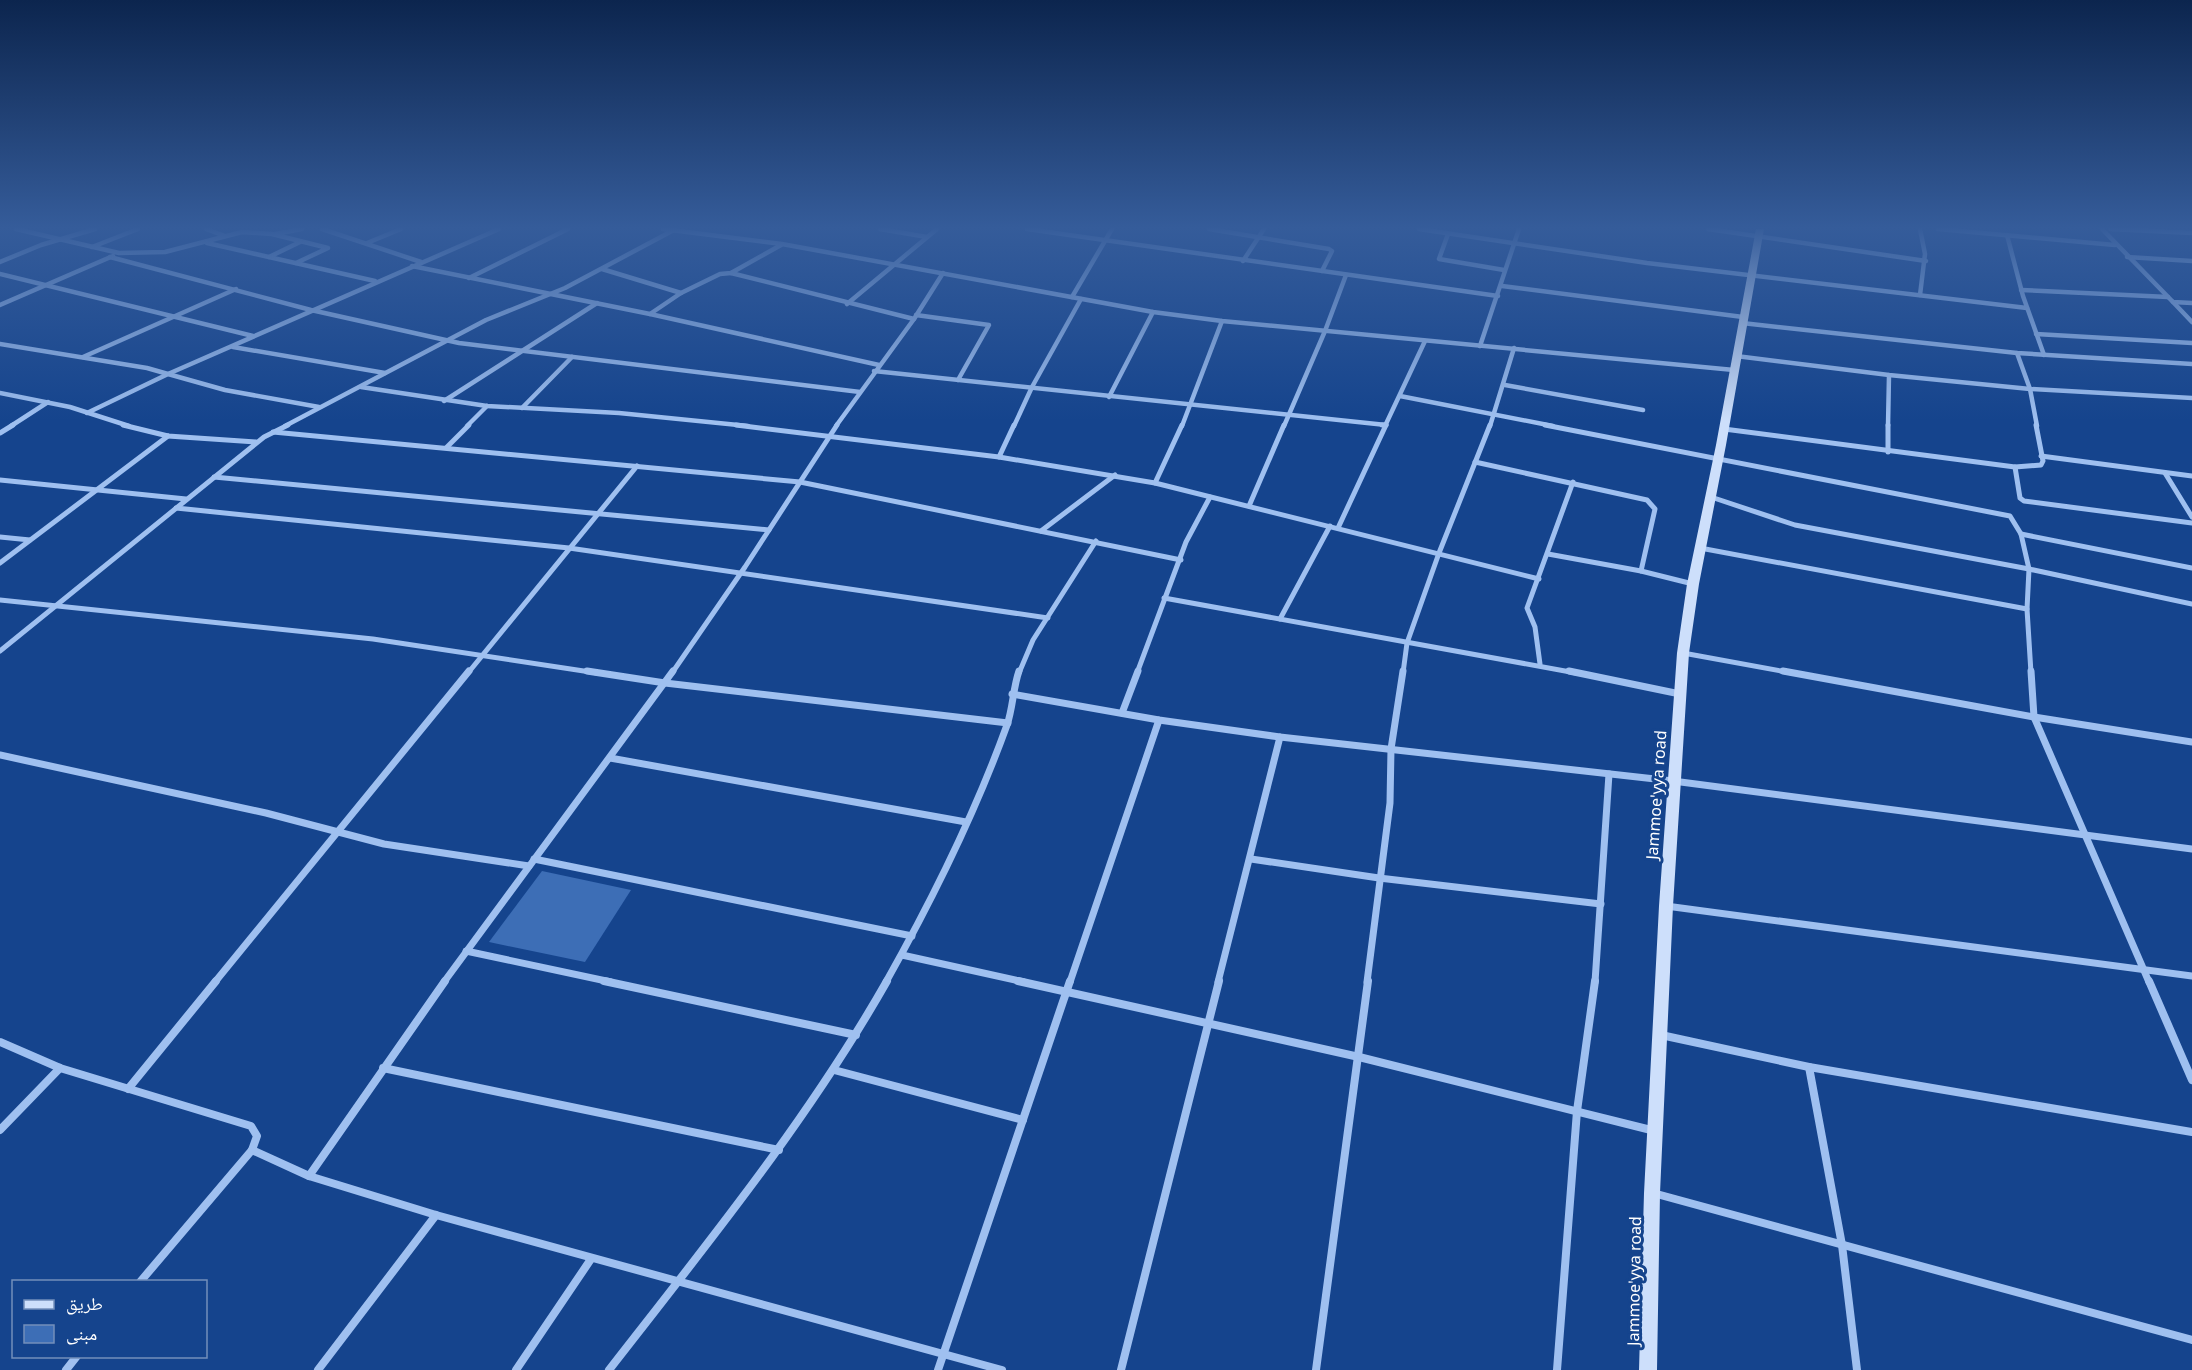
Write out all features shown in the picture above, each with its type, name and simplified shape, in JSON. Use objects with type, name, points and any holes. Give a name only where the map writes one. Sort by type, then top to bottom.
[{"type":"main road","name":"Jammoe'yya road","points":[[1648,1370],[1652,1193],[1666,906],[1683,653],[1699,548],[1711,497],[1748,293]]},
{"type":"street","points":[[0,305],[28,293]]},
{"type":"street","points":[[78,293],[253,336]]},
{"type":"street","points":[[82,357],[227,293]]},
{"type":"street","points":[[250,293],[311,310],[447,340],[860,392]]},
{"type":"street","points":[[87,413],[168,374],[351,293]]},
{"type":"street","points":[[539,293],[650,314],[876,368],[958,380],[1386,426]]},
{"type":"street","points":[[0,651],[256,442],[501,313],[554,293]]},
{"type":"street","points":[[650,314],[681,293]]},
{"type":"street","points":[[805,293],[847,304],[915,317],[989,325],[958,380]]},
{"type":"street","points":[[847,304],[860,293]]},
{"type":"street","points":[[309,1176],[466,951],[664,683],[742,572],[876,368],[930,293]]},
{"type":"street","points":[[1050,293],[1153,312],[1222,321],[1425,341],[1889,375],[2030,389],[2192,398]]},
{"type":"street","points":[[1072,297],[1074,293]]},
{"type":"street","points":[[1249,506],[1339,293]]},
{"type":"street","points":[[1476,293],[1498,296]]},
{"type":"street","points":[[1480,346],[1499,293]]},
{"type":"street","points":[[1551,293],[1743,320],[2017,353],[2192,364]]},
{"type":"street","points":[[1899,293],[2027,308]]},
{"type":"street","points":[[2023,293],[2044,355]]},
{"type":"street","points":[[2083,293],[2168,297]]},
{"type":"street","points":[[2164,293],[2192,322]]},
{"type":"street","points":[[999,457],[1032,387],[1082,299]]},
{"type":"street","points":[[2173,302],[2192,303]]},
{"type":"street","points":[[444,401],[597,303]]},
{"type":"street","points":[[1110,397],[1153,312]]},
{"type":"street","points":[[1155,483],[1191,406],[1222,321]]},
{"type":"street","points":[[2036,334],[2192,343]]},
{"type":"street","points":[[1338,528],[1425,341]]},
{"type":"street","points":[[0,344],[147,368],[225,390],[320,407]]},
{"type":"street","points":[[231,346],[386,374]]},
{"type":"street","points":[[1316,1370],[1359,1057],[1378,878],[1390,803],[1391,749],[1407,643],[1439,553],[1495,413],[1514,348]]},
{"type":"street","points":[[1724,429],[2015,467],[2041,465],[2043,461],[2030,389],[2017,353]]},
{"type":"street","points":[[522,408],[572,357]]},
{"type":"street","points":[[1888,452],[1889,375]]},
{"type":"street","points":[[1505,385],[1643,410]]},
{"type":"street","points":[[361,387],[487,406],[629,414],[999,457],[1155,483],[1539,579]]},
{"type":"street","points":[[0,393],[48,402],[168,436],[256,442]]},
{"type":"street","points":[[1400,396],[2005,515],[2013,519],[2021,534],[2029,569],[2027,609],[2034,717],[2084,837],[2192,1080]]},
{"type":"street","points":[[0,433],[48,402]]},
{"type":"street","points":[[447,447],[487,406]]},
{"type":"street","points":[[273,432],[800,482],[1181,560]]},
{"type":"street","points":[[0,563],[168,436]]},
{"type":"street","points":[[2041,456],[2192,476]]},
{"type":"street","points":[[1475,462],[1629,494],[1652,504],[1655,509],[1641,571]]},
{"type":"street","points":[[128,1089],[336,831],[637,466]]},
{"type":"street","points":[[2015,467],[2020,498],[2024,501],[2192,523]]},
{"type":"street","points":[[2165,473],[2192,517]]},
{"type":"street","points":[[1041,531],[1115,476]]},
{"type":"street","points":[[214,477],[769,530]]},
{"type":"street","points":[[0,480],[186,499]]},
{"type":"street","points":[[1540,664],[1535,627],[1527,608],[1573,482]]},
{"type":"street","points":[[1122,712],[1186,542],[1210,497]]},
{"type":"street","points":[[1711,497],[1795,525],[2029,569],[2192,604]]},
{"type":"street","points":[[176,508],[569,548],[1048,618]]},
{"type":"street","points":[[1280,619],[1330,526]]},
{"type":"street","points":[[2021,534],[2192,568]]},
{"type":"street","points":[[0,537],[30,540]]},
{"type":"street","points":[[609,1370],[779,1150],[856,1035],[912,936],[966,822],[1008,723],[1012,694],[1018,674],[1033,640],[1096,542]]},
{"type":"street","points":[[1699,548],[2027,609]]},
{"type":"street","points":[[1548,554],[1641,571],[1693,584]]},
{"type":"street","points":[[1164,598],[1407,643],[1540,664],[1680,694]]},
{"type":"street","points":[[0,600],[57,604],[373,639],[664,683],[1008,723]]},
{"type":"street","points":[[1683,653],[2034,717],[2192,742]]},
{"type":"street","points":[[1012,694],[1160,720],[1280,736],[1673,781],[2084,837],[2192,849]]},
{"type":"street","points":[[938,1370],[1065,992],[1160,720]]},
{"type":"street","points":[[1121,1370],[1280,736]]},
{"type":"street","points":[[0,755],[266,813],[384,844],[531,863],[912,936]]},
{"type":"street","points":[[610,758],[966,822]]},
{"type":"street","points":[[1557,1370],[1577,1111],[1595,982],[1609,774]]},
{"type":"street","points":[[1251,859],[1378,878],[1601,904]]},
{"type":"street","points":[[1666,906],[2192,976]]},
{"type":"street","points":[[466,951],[856,1035]]},
{"type":"street","points":[[902,955],[1359,1057],[1656,1131]]},
{"type":"street","points":[[1660,1035],[1809,1067],[2192,1132]]},
{"type":"street","points":[[0,1042],[60,1068],[251,1126],[257,1136],[252,1150],[141,1280]]},
{"type":"street","points":[[1809,1067],[1842,1245],[1857,1370]]},
{"type":"street","points":[[0,1130],[60,1068]]},
{"type":"street","points":[[383,1068],[779,1150]]},
{"type":"street","points":[[834,1071],[1023,1120]]},
{"type":"street","points":[[252,1150],[309,1176],[436,1215],[1002,1370]]},
{"type":"street","points":[[1652,1193],[2192,1340]]},
{"type":"street","points":[[318,1370],[436,1215]]},
{"type":"street","points":[[516,1370],[591,1259]]},
{"type":"street","points":[[66,1370],[76,1358]]},
{"type":"building","points":[[542,871],[631,890],[585,962],[489,942]]}]
